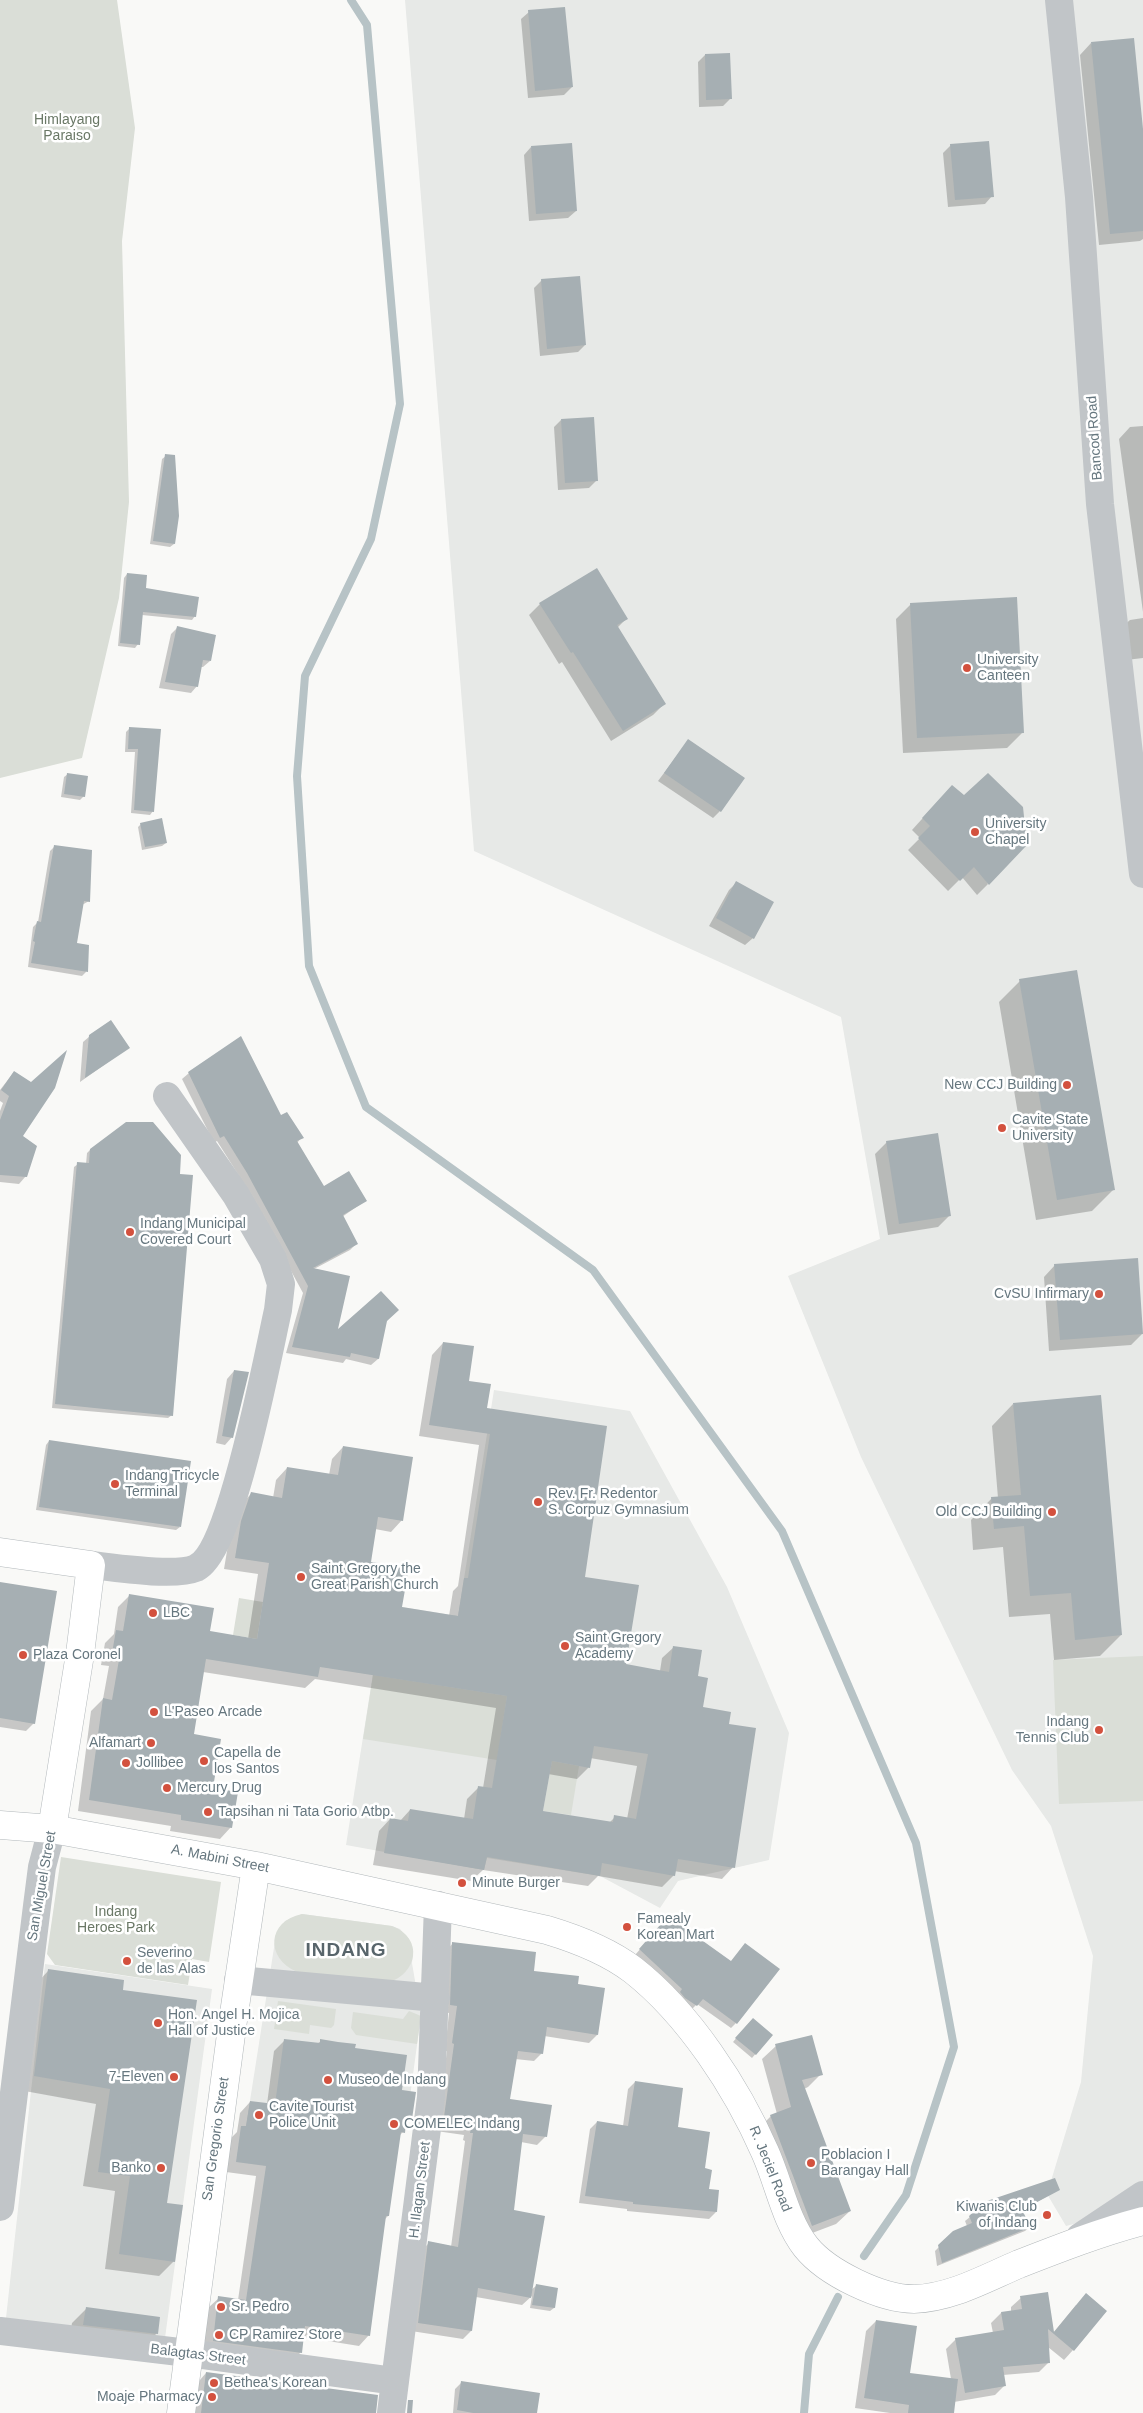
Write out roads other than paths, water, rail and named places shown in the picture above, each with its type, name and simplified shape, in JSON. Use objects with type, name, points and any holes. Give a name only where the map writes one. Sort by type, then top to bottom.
[{"type":"main road","points":[[0,1552],[90,1566]]},
{"type":"main road","name":"San Miguel Street","points":[[52,1829],[80,1654],[90,1566]]},
{"type":"main road","name":"A. Mabini Street","points":[[0,1825],[52,1829],[256,1866],[438,1905]]},
{"type":"main road","name":"San Gregorio Street","points":[[182,2413],[188,2353],[238,1980],[256,1866]]},
{"type":"main road","name":"R. Jeciel Road","points":[[438,1905],[560,1934],[613,1958],[643,1979],[689,2028],[730,2086],[759,2138],[792,2224],[802,2241],[813,2255],[852,2280],[878,2292],[913,2299],[934,2297],[968,2286],[1069,2245],[1143,2221]]},
{"type":"street","name":"Bancod Road","points":[[1059,0],[1079,197],[1100,504],[1143,874]]},
{"type":"street","points":[[90,1566],[180,1571],[196,1568],[210,1555],[224,1522],[242,1465],[279,1304],[281,1284],[274,1258],[236,1195],[167,1096]]},
{"type":"street","name":"San Miguel Street","points":[[0,2207],[11,2011],[52,1829]]},
{"type":"street","name":"H. Ilagan Street","points":[[391,2413],[431,2096],[438,1905]]},
{"type":"street","points":[[238,1980],[436,1998]]},
{"type":"street","points":[[1069,2245],[1143,2195]]},
{"type":"street","name":"Balagtas Street","points":[[0,2331],[188,2353],[395,2381]]},
{"type":"waterway","points":[[351,0],[367,25],[400,404],[371,539],[305,676],[297,776],[309,966],[366,1107],[593,1270],[782,1531],[916,1843],[954,2047],[906,2195],[864,2256]]},
{"type":"waterway","points":[[804,2413],[809,2354],[838,2297]]},
{"type":"place","name":"University Canteen","points":[[967,668]]},
{"type":"place","name":"University Chapel","points":[[975,832]]},
{"type":"place","name":"New CCJ Building","points":[[1067,1085]]},
{"type":"place","name":"Cavite State University","points":[[1002,1128]]},
{"type":"place","name":"Indang Municipal Covered Court","points":[[130,1232]]},
{"type":"place","name":"CvSU Infirmary","points":[[1099,1294]]},
{"type":"place","name":"Indang Tricycle Terminal","points":[[115,1484]]},
{"type":"place","name":"Rev. Fr. Redentor S. Corpuz Gymnasium","points":[[538,1502]]},
{"type":"place","name":"Old CCJ Building","points":[[1052,1512]]},
{"type":"place","name":"Saint Gregory the Great Parish Church","points":[[301,1577]]},
{"type":"place","name":"LBC","points":[[153,1613]]},
{"type":"place","name":"Saint Gregory Academy","points":[[565,1646]]},
{"type":"place","name":"Plaza Coronel","points":[[23,1655]]},
{"type":"place","name":"L'Paseo Arcade","points":[[154,1712]]},
{"type":"place","name":"Indang Tennis Club","points":[[1099,1730]]},
{"type":"place","name":"Alfamart","points":[[151,1743]]},
{"type":"place","name":"Capella de los Santos","points":[[204,1761]]},
{"type":"place","name":"Jollibee","points":[[126,1763]]},
{"type":"place","name":"Mercury Drug","points":[[167,1788]]},
{"type":"place","name":"Tapsihan ni Tata Gorio Atbp.","points":[[208,1812]]},
{"type":"place","name":"Minute Burger","points":[[462,1883]]},
{"type":"place","name":"Famealy Korean Mart","points":[[627,1927]]},
{"type":"place","name":"Severino de las Alas","points":[[127,1961]]},
{"type":"place","name":"Hon. Angel H. Mojica Hall of Justice","points":[[158,2023]]},
{"type":"place","name":"7-Eleven","points":[[174,2077]]},
{"type":"place","name":"Museo de Indang","points":[[328,2080]]},
{"type":"place","name":"Cavite Tourist Police Unit","points":[[259,2115]]},
{"type":"place","name":"COMELEC Indang","points":[[394,2124]]},
{"type":"place","name":"Poblacion I Barangay Hall","points":[[811,2163]]},
{"type":"place","name":"Banko","points":[[161,2168]]},
{"type":"place","name":"Kiwanis Club of Indang","points":[[1047,2215]]},
{"type":"place","name":"Sr. Pedro","points":[[221,2307]]},
{"type":"place","name":"CP Ramirez Store","points":[[219,2335]]},
{"type":"place","name":"Bethea's Korean","points":[[214,2383]]},
{"type":"place","name":"Moaje Pharmacy","points":[[212,2397]]},
{"type":"district","name":"INDANG","points":[[346,1951]]},
{"type":"park label","name":"Himlayang Paraiso","points":[[67,128]]},
{"type":"park label","name":"Indang Heroes Park","points":[[116,1920]]}]
